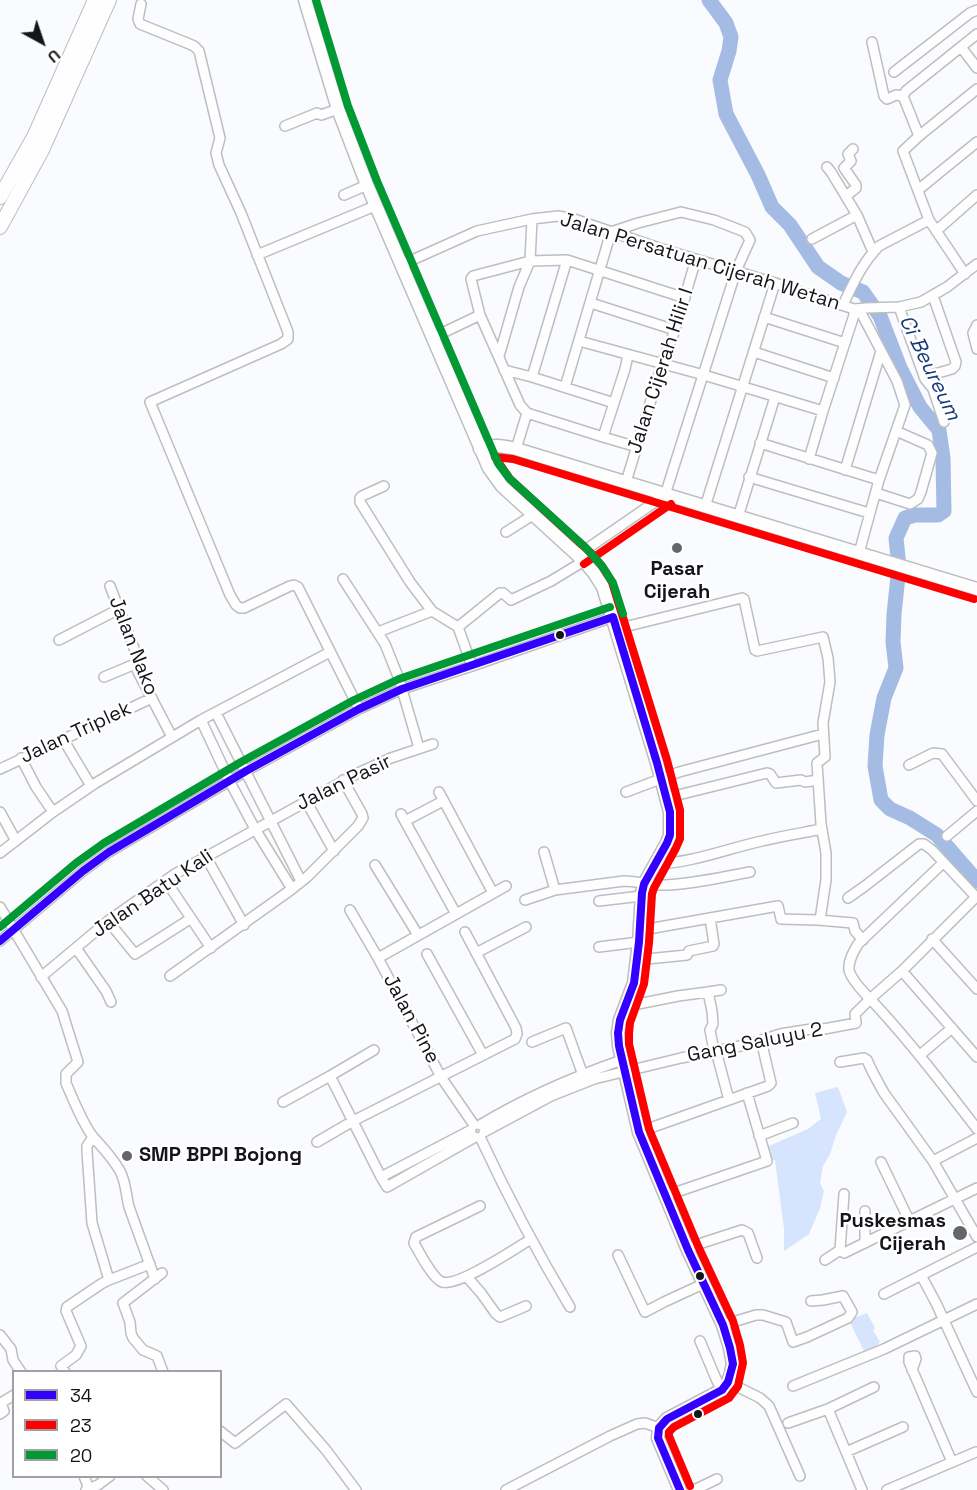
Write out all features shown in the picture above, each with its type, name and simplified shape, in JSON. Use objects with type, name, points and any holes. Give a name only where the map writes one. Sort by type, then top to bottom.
[{"type":"highway","points":[[0,197],[34,137],[95,0]]},
{"type":"highway","points":[[0,227],[42,150],[109,0]]},
{"type":"main road","points":[[305,0],[338,109],[375,206],[480,449],[502,486],[581,558],[603,587],[670,812],[670,835],[643,890],[634,983],[620,1020],[618,1033],[639,1132],[688,1250],[723,1324],[733,1364],[725,1386],[667,1419],[659,1428],[658,1438],[680,1490]]},
{"type":"main road","points":[[480,449],[499,445],[516,449],[977,589]]},
{"type":"street","points":[[141,4],[138,19],[141,24],[188,43],[199,51],[220,138],[216,153],[217,160],[241,213],[288,332],[288,339],[275,347],[150,402],[236,605],[244,608],[284,588],[294,585],[297,587],[359,710]]},
{"type":"street","points":[[894,72],[977,10]]},
{"type":"street","points":[[903,96],[906,91],[977,34]]},
{"type":"street","points":[[872,42],[884,96],[887,99],[896,95],[903,96]]},
{"type":"street","points":[[961,47],[977,68]]},
{"type":"street","points":[[965,274],[929,220],[903,151],[977,89]]},
{"type":"street","points":[[903,96],[919,136]]},
{"type":"street","points":[[285,126],[317,113],[321,115],[338,109]]},
{"type":"street","points":[[918,190],[977,142]]},
{"type":"street","points":[[846,196],[856,188],[844,168],[851,161],[848,154],[853,149]]},
{"type":"street","points":[[827,167],[857,215],[873,252]]},
{"type":"street","points":[[344,195],[367,185]]},
{"type":"street","points":[[936,231],[977,195]]},
{"type":"street","points":[[257,255],[375,206]]},
{"type":"street","points":[[458,627],[500,593],[511,600],[551,581],[665,495],[736,271],[750,240],[745,232],[714,220],[681,212],[611,232],[565,387]]},
{"type":"street","points":[[812,239],[857,215]]},
{"type":"street","name":"Jalan Persatuan Cijerah Wetan","points":[[401,265],[477,231],[532,219],[564,216],[860,309],[899,307],[921,302],[976,267]]},
{"type":"street","points":[[499,356],[519,287],[530,261],[532,219]]},
{"type":"street","points":[[843,305],[855,278],[879,246],[929,220]]},
{"type":"street","name":"Jalan Cijerah Hilir I","points":[[626,482],[696,259]]},
{"type":"street","points":[[532,376],[567,260]]},
{"type":"street","points":[[637,447],[527,413],[520,405],[480,315],[471,279],[472,276],[530,261],[567,260],[685,298]]},
{"type":"street","points":[[705,507],[775,282]]},
{"type":"street","points":[[925,379],[956,366],[933,296]]},
{"type":"street","points":[[591,303],[675,330]]},
{"type":"street","points":[[899,307],[925,379],[933,389],[944,422]]},
{"type":"street","points":[[809,459],[854,315],[860,309],[897,381],[905,405],[879,480],[859,553]]},
{"type":"street","points":[[432,338],[480,315]]},
{"type":"street","points":[[764,317],[845,343]]},
{"type":"street","points":[[977,325],[973,333],[977,349]]},
{"type":"street","points":[[579,341],[823,411]]},
{"type":"street","points":[[845,470],[881,351]]},
{"type":"street","points":[[754,352],[834,378]]},
{"type":"street","points":[[603,437],[628,355]]},
{"type":"street","points":[[504,370],[532,376],[614,403]]},
{"type":"street","points":[[738,517],[775,397]]},
{"type":"street","points":[[516,449],[527,413]]},
{"type":"street","points":[[876,493],[910,504],[918,499],[921,492],[933,453],[928,445],[896,431]]},
{"type":"street","points":[[760,443],[879,480]]},
{"type":"street","points":[[749,477],[869,513]]},
{"type":"street","points":[[384,486],[362,496],[360,502],[410,582],[432,611],[458,627],[472,666]]},
{"type":"street","points":[[506,532],[533,515]]},
{"type":"street","points":[[343,579],[385,644],[402,689],[418,748]]},
{"type":"street","name":"Jalan Nako","points":[[110,586],[137,656],[135,664],[172,737]]},
{"type":"street","points":[[616,629],[743,598],[757,651],[823,637],[830,682],[823,723],[825,757],[817,763],[826,853],[826,880],[820,920]]},
{"type":"street","points":[[58,640],[119,609]]},
{"type":"street","points":[[378,632],[432,611]]},
{"type":"street","points":[[0,941],[98,860],[127,841],[246,771],[359,710],[402,689],[613,617]]},
{"type":"street","points":[[0,853],[91,786],[201,720],[330,652]]},
{"type":"street","points":[[104,677],[135,664]]},
{"type":"street","name":"Jalan Triplek","points":[[0,769],[152,698]]},
{"type":"street","points":[[216,713],[301,881]]},
{"type":"street","points":[[201,720],[255,829],[292,889]]},
{"type":"street","points":[[626,792],[680,772],[823,734]]},
{"type":"street","points":[[63,739],[91,786]]},
{"type":"street","name":"Jalan Pasir","points":[[271,820],[343,780],[391,758],[433,744]]},
{"type":"street","points":[[909,765],[933,753],[942,754],[977,801]]},
{"type":"street","points":[[21,758],[36,787],[53,812]]},
{"type":"street","points":[[666,798],[767,773],[776,783],[818,780]]},
{"type":"street","points":[[170,976],[292,889],[357,826],[363,818],[362,814],[343,780]]},
{"type":"street","points":[[456,914],[403,818],[441,796],[493,894]]},
{"type":"street","points":[[306,801],[334,850]]},
{"type":"street","points":[[947,836],[977,811]]},
{"type":"street","points":[[0,812],[16,841]]},
{"type":"street","name":"Jalan Batu Kali","points":[[41,977],[108,921],[165,881],[271,820]]},
{"type":"street","points":[[656,864],[689,860],[822,829]]},
{"type":"street","points":[[848,898],[919,844],[928,846],[976,898],[902,971],[870,999]]},
{"type":"street","points":[[544,852],[555,890]]},
{"type":"street","points":[[206,857],[243,925]]},
{"type":"street","points":[[943,862],[863,940],[853,952],[849,969],[851,975],[870,999],[920,1055],[977,1129]]},
{"type":"street","points":[[375,865],[418,935]]},
{"type":"street","points":[[598,901],[643,890],[750,872]]},
{"type":"street","points":[[165,881],[211,948]]},
{"type":"street","points":[[525,900],[555,890],[624,881],[634,881],[643,890]]},
{"type":"street","points":[[378,958],[506,886]]},
{"type":"street","points":[[640,929],[778,906],[781,919],[853,923],[855,931],[863,940]]},
{"type":"street","points":[[0,908],[62,1011],[78,1062],[66,1074],[66,1083],[93,1137],[112,1156],[120,1171],[129,1207],[150,1264],[158,1276],[123,1303],[133,1338],[143,1350],[157,1356],[163,1370]]},
{"type":"street","name":"Jalan Pine","points":[[350,910],[441,1077],[477,1131],[505,1191],[570,1307]]},
{"type":"street","points":[[638,960],[687,955],[689,951],[713,946],[710,918]]},
{"type":"street","points":[[108,921],[135,954],[190,919]]},
{"type":"street","points":[[476,953],[526,927]]},
{"type":"street","points":[[317,1142],[353,1121],[515,1039],[516,1028],[465,932]]},
{"type":"street","points":[[933,939],[977,989]]},
{"type":"street","points":[[599,947],[639,942]]},
{"type":"street","points":[[76,948],[111,1002]]},
{"type":"street","points":[[428,954],[483,1055]]},
{"type":"street","points":[[902,971],[977,1057]]},
{"type":"street","points":[[627,1000],[638,1004],[722,990]]},
{"type":"street","points":[[708,992],[713,1024],[710,1030],[729,1100]]},
{"type":"street","name":"Gang Saluyu 2","points":[[353,1121],[387,1186],[411,1167],[549,1088],[624,1066],[715,1051],[780,1034],[856,1023],[855,1014],[870,999]]},
{"type":"street","points":[[532,1042],[566,1028],[584,1078]]},
{"type":"street","points":[[920,1055],[952,1028]]},
{"type":"street","points":[[639,1132],[768,1086],[771,1083],[761,1040]]},
{"type":"street","points":[[283,1102],[374,1050]]},
{"type":"street","points":[[840,1062],[864,1058],[867,1060],[884,1093],[933,1161],[977,1237]]},
{"type":"street","points":[[330,1076],[353,1121]]},
{"type":"street","points":[[666,1196],[767,1161],[747,1093]]},
{"type":"street","points":[[759,1136],[793,1123]]},
{"type":"street","points":[[93,1137],[87,1146],[92,1223],[110,1280]]},
{"type":"street","points":[[933,1161],[977,1138]]},
{"type":"street","points":[[880,1162],[909,1220]]},
{"type":"street","points":[[840,1250],[845,1253],[977,1188]]},
{"type":"street","points":[[840,1250],[844,1194]]},
{"type":"street","points":[[480,1206],[415,1239],[414,1244],[436,1278],[442,1282],[466,1277],[531,1239]]},
{"type":"street","points":[[864,1211],[865,1243]]},
{"type":"street","points":[[688,1250],[702,1243],[745,1230],[757,1258]]},
{"type":"street","points":[[884,1294],[977,1247]]},
{"type":"street","points":[[825,1260],[840,1250]]},
{"type":"street","points":[[618,1255],[645,1312],[704,1284]]},
{"type":"street","points":[[63,1369],[81,1346],[66,1311],[67,1307],[100,1284],[150,1264]]},
{"type":"street","points":[[921,1275],[977,1392]]},
{"type":"street","points":[[466,1277],[500,1317],[526,1306]]},
{"type":"street","points":[[723,1324],[763,1315],[786,1322],[793,1342],[848,1318],[852,1312],[843,1296],[811,1301]]},
{"type":"street","points":[[793,1386],[855,1361],[975,1306],[977,1317]]},
{"type":"street","points":[[0,1335],[11,1348],[13,1360],[20,1370]]},
{"type":"street","points":[[700,1341],[717,1381],[760,1398],[769,1407],[800,1476]]},
{"type":"street","points":[[912,1370],[952,1462]]},
{"type":"street","points":[[788,1423],[828,1409],[874,1387]]},
{"type":"street","points":[[0,1414],[4,1411],[1,1403],[12,1396]]},
{"type":"street","points":[[222,1433],[235,1443],[285,1404],[326,1450],[356,1490]]},
{"type":"street","points":[[828,1409],[862,1490]]},
{"type":"street","points":[[506,1490],[637,1424],[659,1428]]},
{"type":"street","points":[[846,1452],[903,1427]]},
{"type":"street","points":[[887,1490],[976,1452]]},
{"type":"street","points":[[92,1489],[107,1478]]},
{"type":"street","points":[[149,1478],[163,1490]]},
{"type":"street","points":[[694,1490],[717,1479]]},
{"type":"shaded area","points":[[838,1087],[847,1112],[823,1166],[820,1183],[824,1191],[820,1208],[809,1234],[784,1251],[784,1229],[775,1160],[772,1159],[769,1146],[808,1129],[821,1119],[815,1093]]},
{"type":"shaded area","points":[[867,1313],[880,1342],[878,1347],[865,1353],[849,1320]]},
{"type":"waterway","name":"Ci Beureum","points":[[709,0],[726,23],[731,37],[720,80],[726,114],[772,207],[790,225],[818,267],[841,283],[863,292],[880,316],[900,368],[920,407],[939,430],[943,458],[944,511],[938,515],[915,515],[905,518],[896,538],[899,567],[893,642],[896,668],[884,698],[877,735],[875,766],[881,800],[890,809],[910,818],[937,835],[977,881]]},
{"type":"transit line","name":"20","points":[[316,0],[348,106],[377,181],[498,463],[510,479],[585,547],[602,566],[613,583],[623,614]]},
{"type":"transit line","name":"23","points":[[690,1486],[669,1432],[674,1427],[729,1398],[738,1386],[743,1363],[733,1321],[698,1246],[649,1129],[629,1044],[630,1023],[644,984],[652,894],[680,839],[680,810],[667,760],[612,582],[591,553],[510,479],[495,457],[513,459],[974,599]]},
{"type":"transit line","name":"23","points":[[584,564],[671,504]]},
{"type":"transit line","name":"20","points":[[0,927],[76,863],[104,843],[241,762],[354,700],[399,679],[610,607]]},
{"type":"transit line","name":"34","points":[[613,617],[670,812],[670,835],[644,884],[642,893],[634,983],[620,1020],[619,1046],[639,1132],[688,1250],[723,1325],[733,1364],[728,1382],[722,1390],[667,1419],[659,1428],[658,1438],[680,1490]]},
{"type":"transit line","name":"34","points":[[0,941],[109,852],[246,771],[359,709],[402,689],[613,617]]},
{"type":"place","name":"Pasar Cijerah","points":[[677,548]]},
{"type":"place","name":"SMP BPPI Bojong","points":[[127,1156]]},
{"type":"place","name":"Puskesmas Cijerah","points":[[960,1233]]}]
